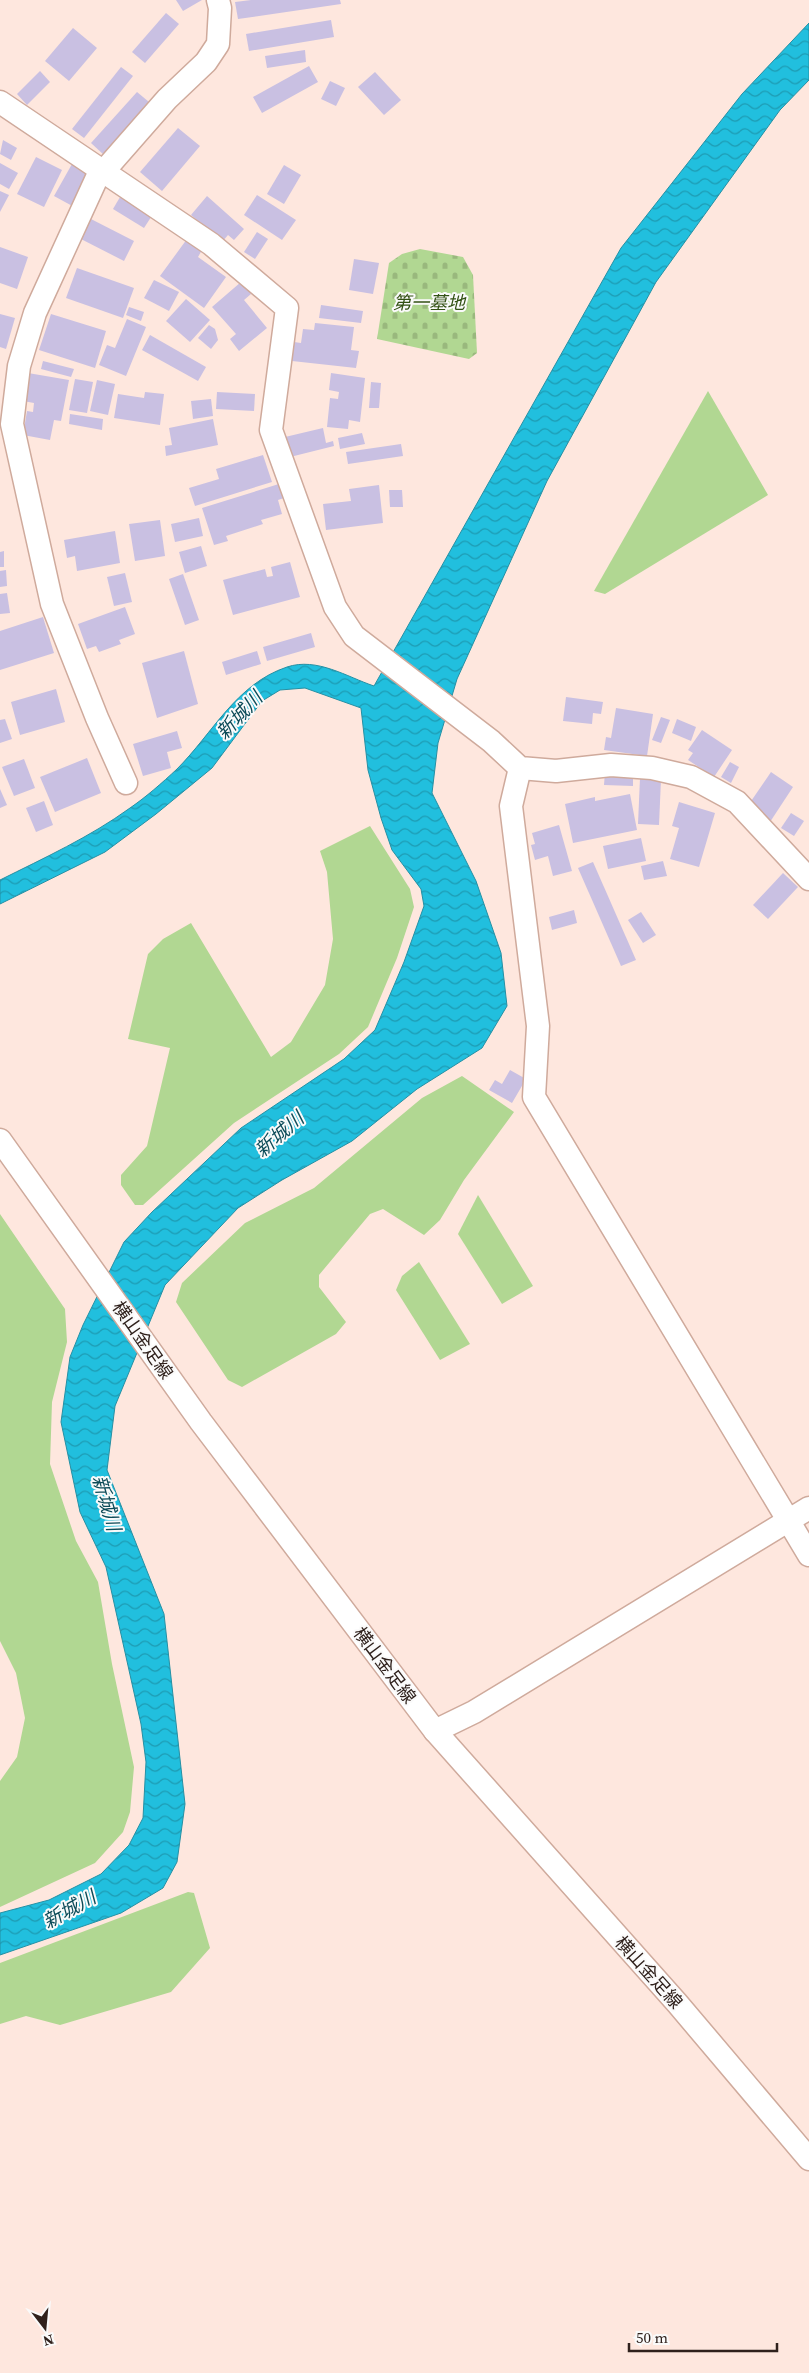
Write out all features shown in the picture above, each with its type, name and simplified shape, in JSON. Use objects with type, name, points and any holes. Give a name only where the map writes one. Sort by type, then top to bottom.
[{"type":"street","points":[[126,783],[97,718],[52,604],[12,424],[19,366],[35,313],[102,172],[167,99],[206,62],[218,44],[220,8],[218,0]]},
{"type":"street","points":[[0,102],[211,244],[287,308],[271,430],[335,607],[354,636],[491,741],[520,768],[556,772],[611,765],[652,768],[691,777],[736,802],[809,879]]},
{"type":"street","points":[[520,768],[511,806],[538,1026],[534,1097],[809,1556]]},
{"type":"street","name":"横山金足線","points":[[0,1140],[201,1422],[435,1731],[676,2003],[809,2159]]},
{"type":"street","points":[[435,1731],[474,1712],[809,1508]]},
{"type":"green space","name":"第一墓地","points":[[420,249],[463,257],[473,275],[477,353],[469,359],[377,339],[389,263],[402,254]]},
{"type":"green space","points":[[708,391],[768,495],[605,594],[594,591]]},
{"type":"green space","points":[[370,826],[410,889],[414,907],[397,958],[368,1027],[339,1054],[234,1123],[143,1205],[135,1205],[121,1185],[121,1175],[147,1146],[170,1048],[128,1039],[148,954],[163,939],[191,923],[271,1057],[291,1042],[325,985],[333,939],[327,872],[320,851]]},
{"type":"green space","points":[[462,1076],[514,1112],[464,1180],[440,1220],[424,1235],[383,1209],[370,1214],[319,1275],[319,1287],[346,1322],[336,1334],[242,1387],[228,1380],[176,1302],[182,1283],[245,1223],[314,1188],[422,1098]]},
{"type":"green space","points":[[478,1195],[533,1286],[502,1304],[458,1234]]},
{"type":"green space","points":[[0,1214],[65,1309],[67,1342],[52,1402],[50,1464],[76,1541],[98,1582],[112,1664],[134,1767],[130,1812],[123,1832],[95,1863],[0,1907],[0,1781],[17,1757],[25,1718],[16,1673],[0,1641]]},
{"type":"green space","points":[[419,1262],[470,1344],[440,1360],[396,1290],[402,1276]]},
{"type":"green space","points":[[188,1892],[194,1893],[210,1948],[171,1992],[60,2025],[26,2016],[0,2024],[0,1963]]},
{"type":"water","name":"新城川","points":[[809,23],[809,80],[780,110],[656,282],[547,481],[457,679],[438,743],[432,793],[476,881],[501,953],[507,1006],[482,1048],[417,1089],[352,1141],[282,1180],[238,1208],[165,1285],[115,1406],[107,1470],[164,1614],[185,1804],[177,1862],[163,1888],[121,1913],[0,1955],[0,1913],[49,1900],[101,1874],[129,1845],[143,1818],[146,1762],[141,1724],[106,1567],[80,1512],[61,1422],[70,1357],[83,1325],[124,1242],[152,1212],[241,1128],[344,1059],[375,1030],[404,962],[424,906],[421,889],[392,850],[381,818],[368,770],[361,708],[305,688],[280,690],[262,701],[212,768],[156,814],[105,852],[0,904],[0,880],[83,838],[115,819],[142,799],[177,769],[239,697],[269,675],[287,667],[309,664],[332,669],[374,686],[621,248],[742,94]]},
{"type":"building","points":[[176,0],[202,0],[183,11]]},
{"type":"building","points":[[251,0],[340,0],[341,4],[238,19],[235,2]]},
{"type":"building","points":[[166,13],[179,24],[145,63],[132,52]]},
{"type":"building","points":[[331,20],[334,37],[249,51],[246,34]]},
{"type":"building","points":[[73,28],[97,48],[69,81],[45,61]]},
{"type":"building","points":[[305,50],[306,62],[267,68],[265,56]]},
{"type":"building","points":[[309,66],[318,82],[262,113],[253,97]]},
{"type":"building","points":[[121,67],[133,76],[84,138],[72,129]]},
{"type":"building","points":[[40,71],[50,82],[27,105],[17,94]]},
{"type":"building","points":[[375,72],[401,100],[384,115],[358,87]]},
{"type":"building","points":[[330,81],[345,88],[336,106],[321,99]]},
{"type":"building","points":[[137,92],[155,107],[104,155],[91,143]]},
{"type":"building","points":[[178,128],[200,146],[162,191],[140,172]]},
{"type":"building","points":[[3,140],[17,148],[11,160],[0,154]]},
{"type":"building","points":[[36,157],[62,170],[44,207],[17,194]]},
{"type":"building","points":[[0,163],[18,173],[9,189],[0,184]]},
{"type":"building","points":[[72,164],[94,176],[76,208],[54,196]]},
{"type":"building","points":[[284,165],[301,175],[284,204],[267,194]]},
{"type":"building","points":[[0,191],[9,195],[0,212]]},
{"type":"building","points":[[123,192],[155,211],[144,228],[113,209]]},
{"type":"building","points":[[257,195],[296,220],[282,240],[244,215]]},
{"type":"building","points":[[207,196],[244,229],[234,240],[228,235],[222,242],[191,215]]},
{"type":"building","points":[[89,218],[134,241],[124,261],[79,238]]},
{"type":"building","points":[[257,232],[268,239],[255,259],[244,252]]},
{"type":"building","points":[[187,239],[202,250],[198,257],[226,277],[204,308],[160,276]]},
{"type":"building","points":[[0,247],[28,257],[17,289],[0,283]]},
{"type":"building","points":[[354,259],[379,263],[373,294],[349,290]]},
{"type":"building","points":[[77,268],[134,288],[123,318],[66,298]]},
{"type":"building","points":[[154,280],[179,292],[169,311],[144,298]]},
{"type":"building","points":[[241,282],[251,294],[244,300],[267,328],[239,351],[230,339],[236,334],[212,307]]},
{"type":"building","points":[[186,299],[210,320],[190,342],[166,321]]},
{"type":"building","points":[[321,305],[363,311],[361,323],[319,318]]},
{"type":"building","points":[[129,307],[144,312],[141,321],[126,315]]},
{"type":"building","points":[[0,314],[15,318],[6,349],[0,347]]},
{"type":"building","points":[[51,314],[106,331],[95,368],[39,350]]},
{"type":"building","points":[[127,319],[146,327],[126,376],[99,365],[107,345],[115,348]]},
{"type":"building","points":[[315,323],[354,327],[351,350],[359,351],[356,368],[292,361],[294,342],[301,343],[303,329],[314,330]]},
{"type":"building","points":[[209,325],[215,329],[218,340],[211,349],[198,338]]},
{"type":"building","points":[[150,335],[206,367],[198,381],[142,350]]},
{"type":"building","points":[[43,361],[74,369],[71,377],[41,369]]},
{"type":"building","points":[[28,373],[69,380],[61,421],[54,420],[50,440],[23,435],[27,411],[33,412],[34,403],[23,401]]},
{"type":"building","points":[[331,373],[365,378],[360,422],[349,420],[348,429],[327,427],[330,398],[338,399],[339,392],[329,390]]},
{"type":"building","points":[[75,379],[93,382],[87,413],[69,410]]},
{"type":"building","points":[[97,380],[115,384],[108,415],[90,411]]},
{"type":"building","points":[[371,382],[381,383],[379,408],[369,408]]},
{"type":"building","points":[[145,392],[164,394],[160,425],[114,418],[118,394],[144,398]]},
{"type":"building","points":[[217,392],[255,394],[254,411],[216,409]]},
{"type":"building","points":[[211,399],[213,416],[193,419],[191,401]]},
{"type":"building","points":[[70,414],[103,419],[102,430],[69,424]]},
{"type":"building","points":[[213,419],[218,445],[166,456],[165,446],[172,445],[169,428]]},
{"type":"building","points":[[323,428],[326,443],[333,441],[334,446],[290,457],[285,437]]},
{"type":"building","points":[[362,433],[365,444],[340,449],[338,438]]},
{"type":"building","points":[[401,444],[403,456],[348,464],[346,452]]},
{"type":"building","points":[[263,455],[272,482],[195,506],[189,488],[219,479],[216,469]]},
{"type":"building","points":[[282,483],[287,497],[278,500],[282,514],[261,520],[263,524],[226,536],[228,541],[214,545],[202,508]]},
{"type":"building","points":[[379,485],[383,523],[326,530],[323,504],[351,501],[349,489]]},
{"type":"building","points":[[389,490],[402,490],[403,507],[390,507]]},
{"type":"building","points":[[199,518],[203,536],[175,542],[171,524]]},
{"type":"building","points":[[160,520],[165,556],[135,561],[129,524]]},
{"type":"building","points":[[115,531],[120,563],[77,571],[75,556],[67,558],[64,540]]},
{"type":"building","points":[[201,546],[207,566],[185,573],[179,552]]},
{"type":"building","points":[[4,551],[4,567],[0,567],[0,552]]},
{"type":"building","points":[[290,562],[300,597],[233,615],[223,580],[265,569],[267,577],[273,576],[271,567]]},
{"type":"building","points":[[6,570],[7,586],[0,587],[0,571]]},
{"type":"building","points":[[125,573],[132,602],[114,606],[107,577]]},
{"type":"building","points":[[183,574],[199,620],[185,625],[169,579]]},
{"type":"building","points":[[7,593],[10,613],[0,614],[0,594]]},
{"type":"building","points":[[125,607],[135,634],[119,640],[121,644],[99,652],[96,646],[87,649],[78,624]]},
{"type":"building","points":[[43,617],[54,653],[0,670],[0,631]]},
{"type":"building","points":[[311,633],[315,647],[267,661],[263,647]]},
{"type":"building","points":[[184,651],[198,704],[157,718],[142,663]]},
{"type":"building","points":[[257,651],[261,664],[226,675],[222,662]]},
{"type":"building","points":[[56,689],[65,722],[20,735],[11,702]]},
{"type":"building","points":[[566,697],[603,702],[601,714],[593,713],[592,724],[563,721]]},
{"type":"building","points":[[616,708],[653,714],[647,756],[604,750],[606,737],[611,738]]},
{"type":"building","points":[[661,717],[670,720],[661,743],[652,740]]},
{"type":"building","points":[[5,719],[12,739],[0,743],[0,720]]},
{"type":"building","points":[[677,719],[696,727],[691,741],[672,733]]},
{"type":"building","points":[[702,730],[732,750],[714,777],[688,760],[693,753],[688,750]]},
{"type":"building","points":[[177,731],[182,748],[167,752],[171,768],[143,776],[133,744]]},
{"type":"building","points":[[87,758],[101,793],[55,812],[40,777]]},
{"type":"building","points":[[24,759],[35,788],[14,796],[2,767]]},
{"type":"building","points":[[730,762],[739,767],[731,783],[721,777]]},
{"type":"building","points":[[605,772],[633,773],[633,786],[604,785]]},
{"type":"building","points":[[771,772],[793,787],[770,822],[747,807]]},
{"type":"building","points":[[640,778],[661,779],[659,825],[638,824]]},
{"type":"building","points":[[0,789],[7,805],[0,808]]},
{"type":"building","points":[[630,794],[637,830],[573,843],[565,804],[595,797],[595,801]]},
{"type":"building","points":[[44,801],[53,825],[36,832],[26,808]]},
{"type":"building","points":[[679,802],[715,813],[699,867],[670,859],[679,828],[672,826]]},
{"type":"building","points":[[791,813],[804,821],[794,836],[781,828]]},
{"type":"building","points":[[559,825],[572,871],[553,876],[548,856],[535,860],[531,845],[535,844],[532,833]]},
{"type":"building","points":[[641,838],[646,861],[608,869],[603,846]]},
{"type":"building","points":[[663,861],[667,876],[644,880],[641,866]]},
{"type":"building","points":[[593,862],[636,960],[621,966],[578,868]]},
{"type":"building","points":[[783,873],[798,887],[768,919],[753,905]]},
{"type":"building","points":[[574,910],[577,923],[552,930],[549,917]]},
{"type":"building","points":[[641,912],[656,935],[643,943],[628,920]]},
{"type":"building","points":[[510,1070],[526,1079],[512,1103],[489,1090],[495,1080],[502,1084]]}]
